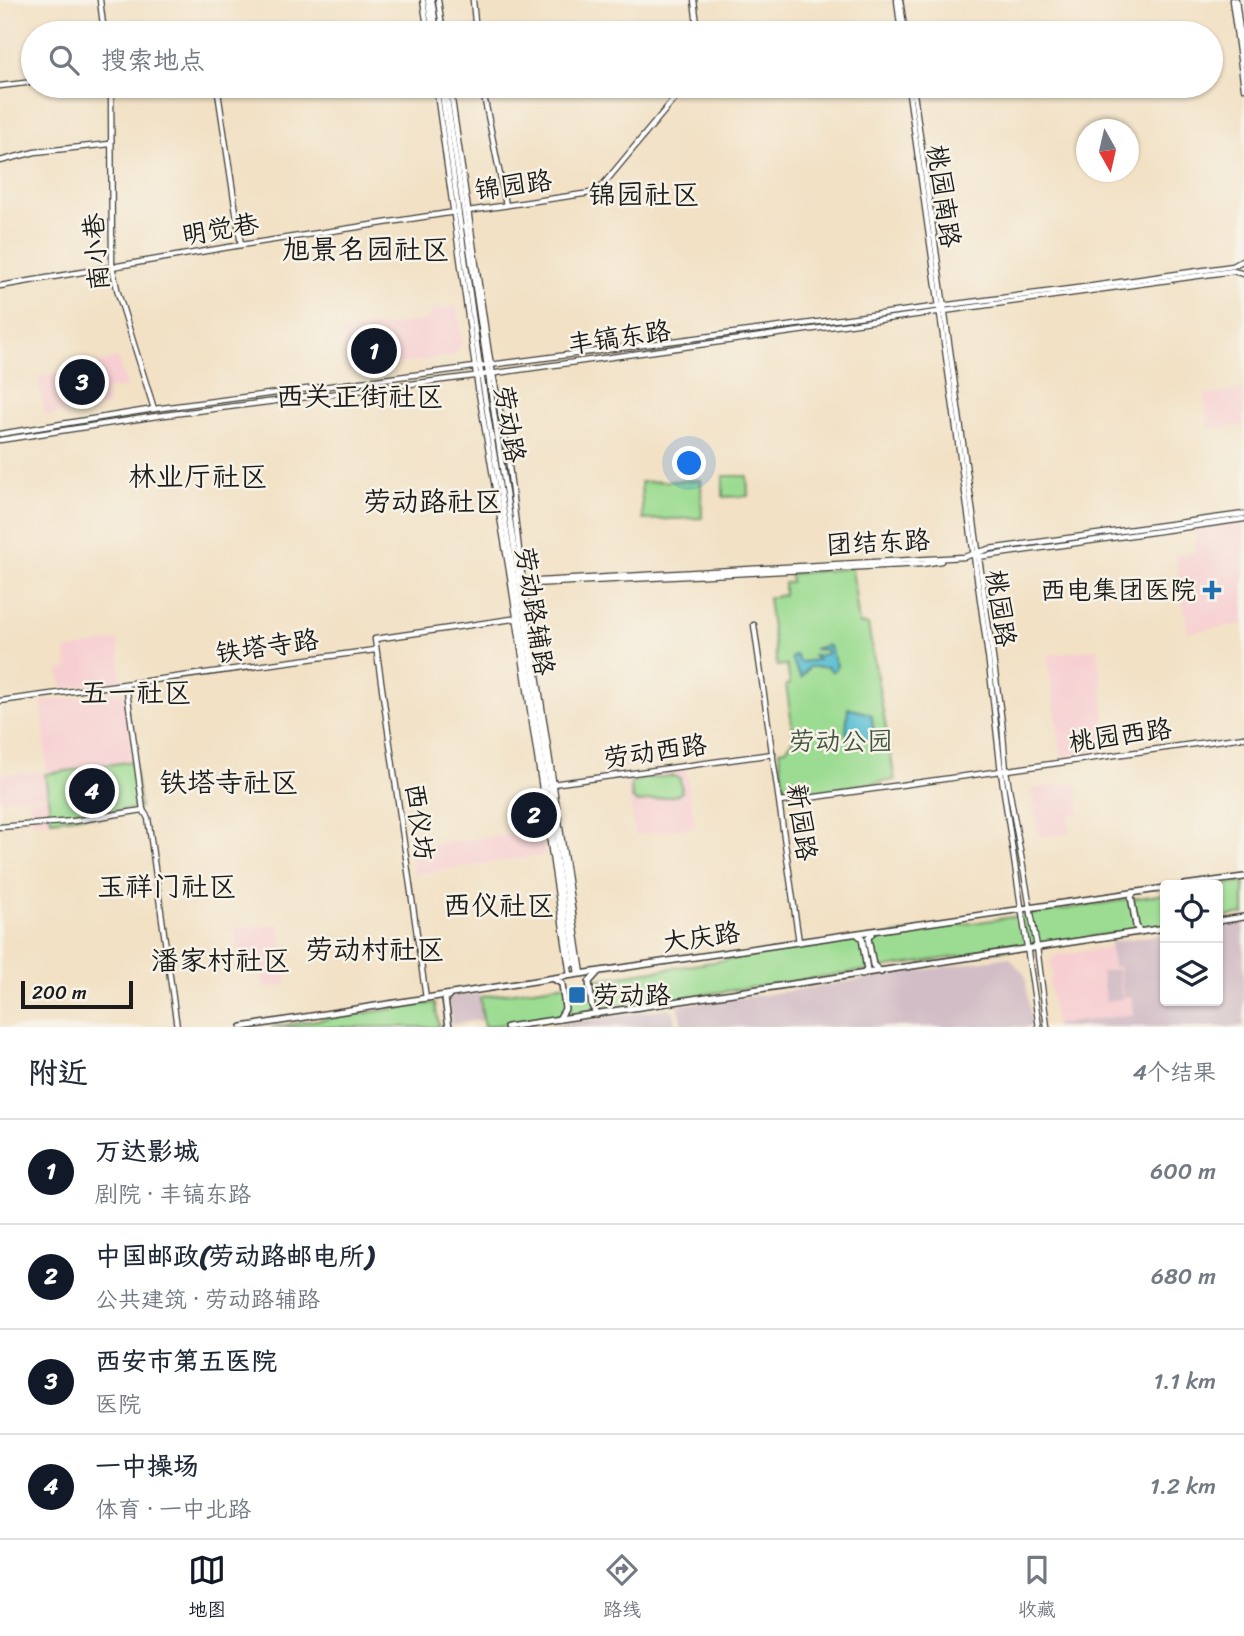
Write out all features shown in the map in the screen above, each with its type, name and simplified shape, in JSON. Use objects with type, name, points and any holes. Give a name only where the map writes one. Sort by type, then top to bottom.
[{"type":"main road","points":[[1222,880],[1244,877]]},
{"type":"main road","name":"大庆路","points":[[242,1027],[1160,889]]},
{"type":"main road","points":[[1134,893],[1131,896],[1136,926],[1141,932]]},
{"type":"main road","points":[[1125,894],[1129,896],[1134,930],[1131,933]]},
{"type":"main road","points":[[1223,920],[1244,917]]},
{"type":"main road","points":[[507,1027],[1160,930]]},
{"type":"main road","points":[[874,931],[868,938],[873,965],[881,972]]},
{"type":"main road","points":[[856,934],[862,938],[867,970],[862,975]]},
{"type":"main road","points":[[597,1014],[592,1006],[589,982],[598,972]]},
{"type":"main road","points":[[554,978],[562,984],[565,1009],[559,1020]]},
{"type":"main road","points":[[447,1027],[445,999],[448,996]]},
{"type":"main road","points":[[437,997],[441,1000],[447,1027]]},
{"type":"street","points":[[100,0],[103,21]]},
{"type":"street","points":[[427,0],[430,21]]},
{"type":"street","points":[[427,0],[430,21]]},
{"type":"street","points":[[438,0],[441,21]]},
{"type":"street","points":[[473,0],[475,21]]},
{"type":"street","points":[[694,0],[697,21]]},
{"type":"street","points":[[899,0],[902,21]]},
{"type":"street","points":[[1234,0],[1244,62]]},
{"type":"street","points":[[1234,0],[1244,87]]},
{"type":"street","points":[[0,86],[21,83]]},
{"type":"street","name":"南小巷","points":[[111,98],[112,267],[154,409]]},
{"type":"street","points":[[219,98],[241,245]]},
{"type":"street","name":"劳动路","points":[[442,98],[576,975]]},
{"type":"street","name":"劳动路辅路","points":[[442,98],[517,582]]},
{"type":"street","name":"劳动路辅路","points":[[451,98],[461,212]]},
{"type":"street","points":[[484,98],[506,205]]},
{"type":"street","name":"锦园路","points":[[461,212],[597,192],[675,98]]},
{"type":"street","name":"桃园南路","points":[[913,98],[942,309]]},
{"type":"street","points":[[0,161],[35,152],[110,144]]},
{"type":"street","name":"明觉巷","points":[[0,286],[241,245],[461,212]]},
{"type":"street","name":"丰镐东路","points":[[0,440],[158,416],[485,375],[1093,288],[1233,271],[1244,273],[1243,260],[1233,266],[1093,288]]},
{"type":"street","name":"丰镐东路","points":[[0,433],[154,409],[942,309]]},
{"type":"street","name":"桃园路","points":[[942,309],[997,723],[1025,910]]},
{"type":"street","name":"团结东路","points":[[517,582],[916,561],[1244,517]]},
{"type":"street","name":"铁塔寺路","points":[[0,701],[375,650],[375,639],[522,617]]},
{"type":"street","name":"新园路","points":[[754,625],[799,942]]},
{"type":"street","name":"西仪坊","points":[[375,650],[426,999]]},
{"type":"street","points":[[126,684],[143,810],[148,818],[150,831],[177,1027]]},
{"type":"street","name":"桃园西路","points":[[780,802],[1244,737]]},
{"type":"street","name":"劳动西路","points":[[547,785],[773,754]]},
{"type":"street","points":[[547,785],[576,975]]},
{"type":"street","points":[[0,827],[74,821],[143,810]]},
{"type":"street","points":[[1025,910],[1037,947],[1047,1027]]},
{"type":"street","points":[[1025,910],[1039,1027]]},
{"type":"shaded area","points":[[457,306],[463,342],[453,356],[348,371],[342,331],[427,320],[432,310]]},
{"type":"shaded area","points":[[118,357],[127,387],[106,390],[108,405],[45,416],[38,377],[69,373],[69,363],[88,358],[91,366]]},
{"type":"shaded area","points":[[1244,390],[1244,425],[1209,429],[1204,395]]},
{"type":"shaded area","name":"西电集团医院","points":[[1244,523],[1244,624],[1188,632],[1175,555],[1197,552],[1195,529]]},
{"type":"shaded area","points":[[118,640],[122,681],[62,689],[59,670],[68,668],[65,650]]},
{"type":"shaded area","points":[[1097,649],[1109,750],[1062,757],[1047,655]]},
{"type":"shaded area","points":[[124,691],[140,808],[33,823],[29,799],[45,798],[45,795],[0,800],[0,775],[41,772],[42,776],[47,775],[42,702]]},
{"type":"shaded area","points":[[686,769],[695,827],[635,835],[626,777]]},
{"type":"shaded area","points":[[1076,782],[1081,814],[1068,816],[1070,833],[1039,837],[1032,789]]},
{"type":"shaded area","points":[[541,831],[545,855],[414,874],[410,847]]},
{"type":"shaded area","points":[[1244,922],[1244,1027],[1055,1027],[1134,1014],[1131,996],[1123,997],[1119,966],[1113,967],[1110,942],[1160,935],[1160,1006],[1223,1006],[1223,925]]},
{"type":"shaded area","points":[[279,924],[287,985],[264,988],[262,972],[241,974],[235,928]]},
{"type":"shaded area","points":[[1110,947],[1113,966],[1119,966],[1123,996],[1131,996],[1134,1014],[1055,1025],[1049,980],[1053,976],[1050,961],[1055,955]]},
{"type":"shaded area","points":[[1009,957],[1025,975],[1032,1027],[682,1027],[678,1005],[749,997]]},
{"type":"shaded area","points":[[1118,969],[1122,999],[1106,1001],[1101,972]]},
{"type":"shaded area","points":[[479,993],[482,1020],[452,1024],[448,997]]},
{"type":"shaded area","points":[[668,1008],[674,1012],[674,1027],[543,1027]]},
{"type":"green space","points":[[723,476],[747,476],[748,496],[723,497]]},
{"type":"green space","points":[[701,480],[702,518],[643,520],[641,482]]},
{"type":"green space","name":"劳动公园","points":[[852,568],[859,624],[868,625],[895,780],[811,792],[810,784],[784,788],[779,750],[786,749],[794,738],[786,685],[790,684],[787,665],[777,666],[768,598],[784,595],[784,583],[791,582],[790,574]]},
{"type":"green space","points":[[134,761],[140,808],[51,820],[45,774]]},
{"type":"green space","points":[[672,776],[680,778],[682,792],[677,795],[637,803],[632,798],[631,784],[639,779]]},
{"type":"green space","points":[[1244,882],[1244,914],[1223,917],[1223,885]]},
{"type":"green space","points":[[1160,895],[1160,927],[484,1027],[480,997]]},
{"type":"green space","points":[[435,1003],[439,1027],[271,1027],[419,1005]]},
{"type":"water","points":[[827,645],[831,648],[837,664],[835,670],[831,671],[828,667],[809,667],[801,678],[791,658],[796,655],[800,662],[818,660],[813,656],[827,654],[827,650],[814,649]]},
{"type":"water","points":[[848,708],[871,714],[875,738],[849,742],[846,731]]},
{"type":"place","name":"万达影城","points":[[374,351]]},
{"type":"place","name":"西安市第五医院","points":[[82,382]]},
{"type":"place","name":"西电集团医院","points":[[1212,590]]},
{"type":"place","name":"一中操场","points":[[92,791]]},
{"type":"place","name":"中国邮政(劳动路邮电所)","points":[[534,815]]},
{"type":"place","name":"劳动路","points":[[577,995]]},
{"type":"district","name":"锦园社区","points":[[644,194]]},
{"type":"district","name":"旭景名园社区","points":[[366,249]]},
{"type":"district","name":"西关正街社区","points":[[360,396]]},
{"type":"district","name":"林业厅社区","points":[[198,476]]},
{"type":"district","name":"劳动路社区","points":[[433,501]]},
{"type":"district","name":"五一社区","points":[[136,692]]},
{"type":"district","name":"铁塔寺社区","points":[[229,782]]},
{"type":"district","name":"玉祥门社区","points":[[167,886]]},
{"type":"district","name":"西仪社区","points":[[499,905]]},
{"type":"district","name":"劳动村社区","points":[[375,949]]},
{"type":"district","name":"潘家村社区","points":[[221,960]]}]
